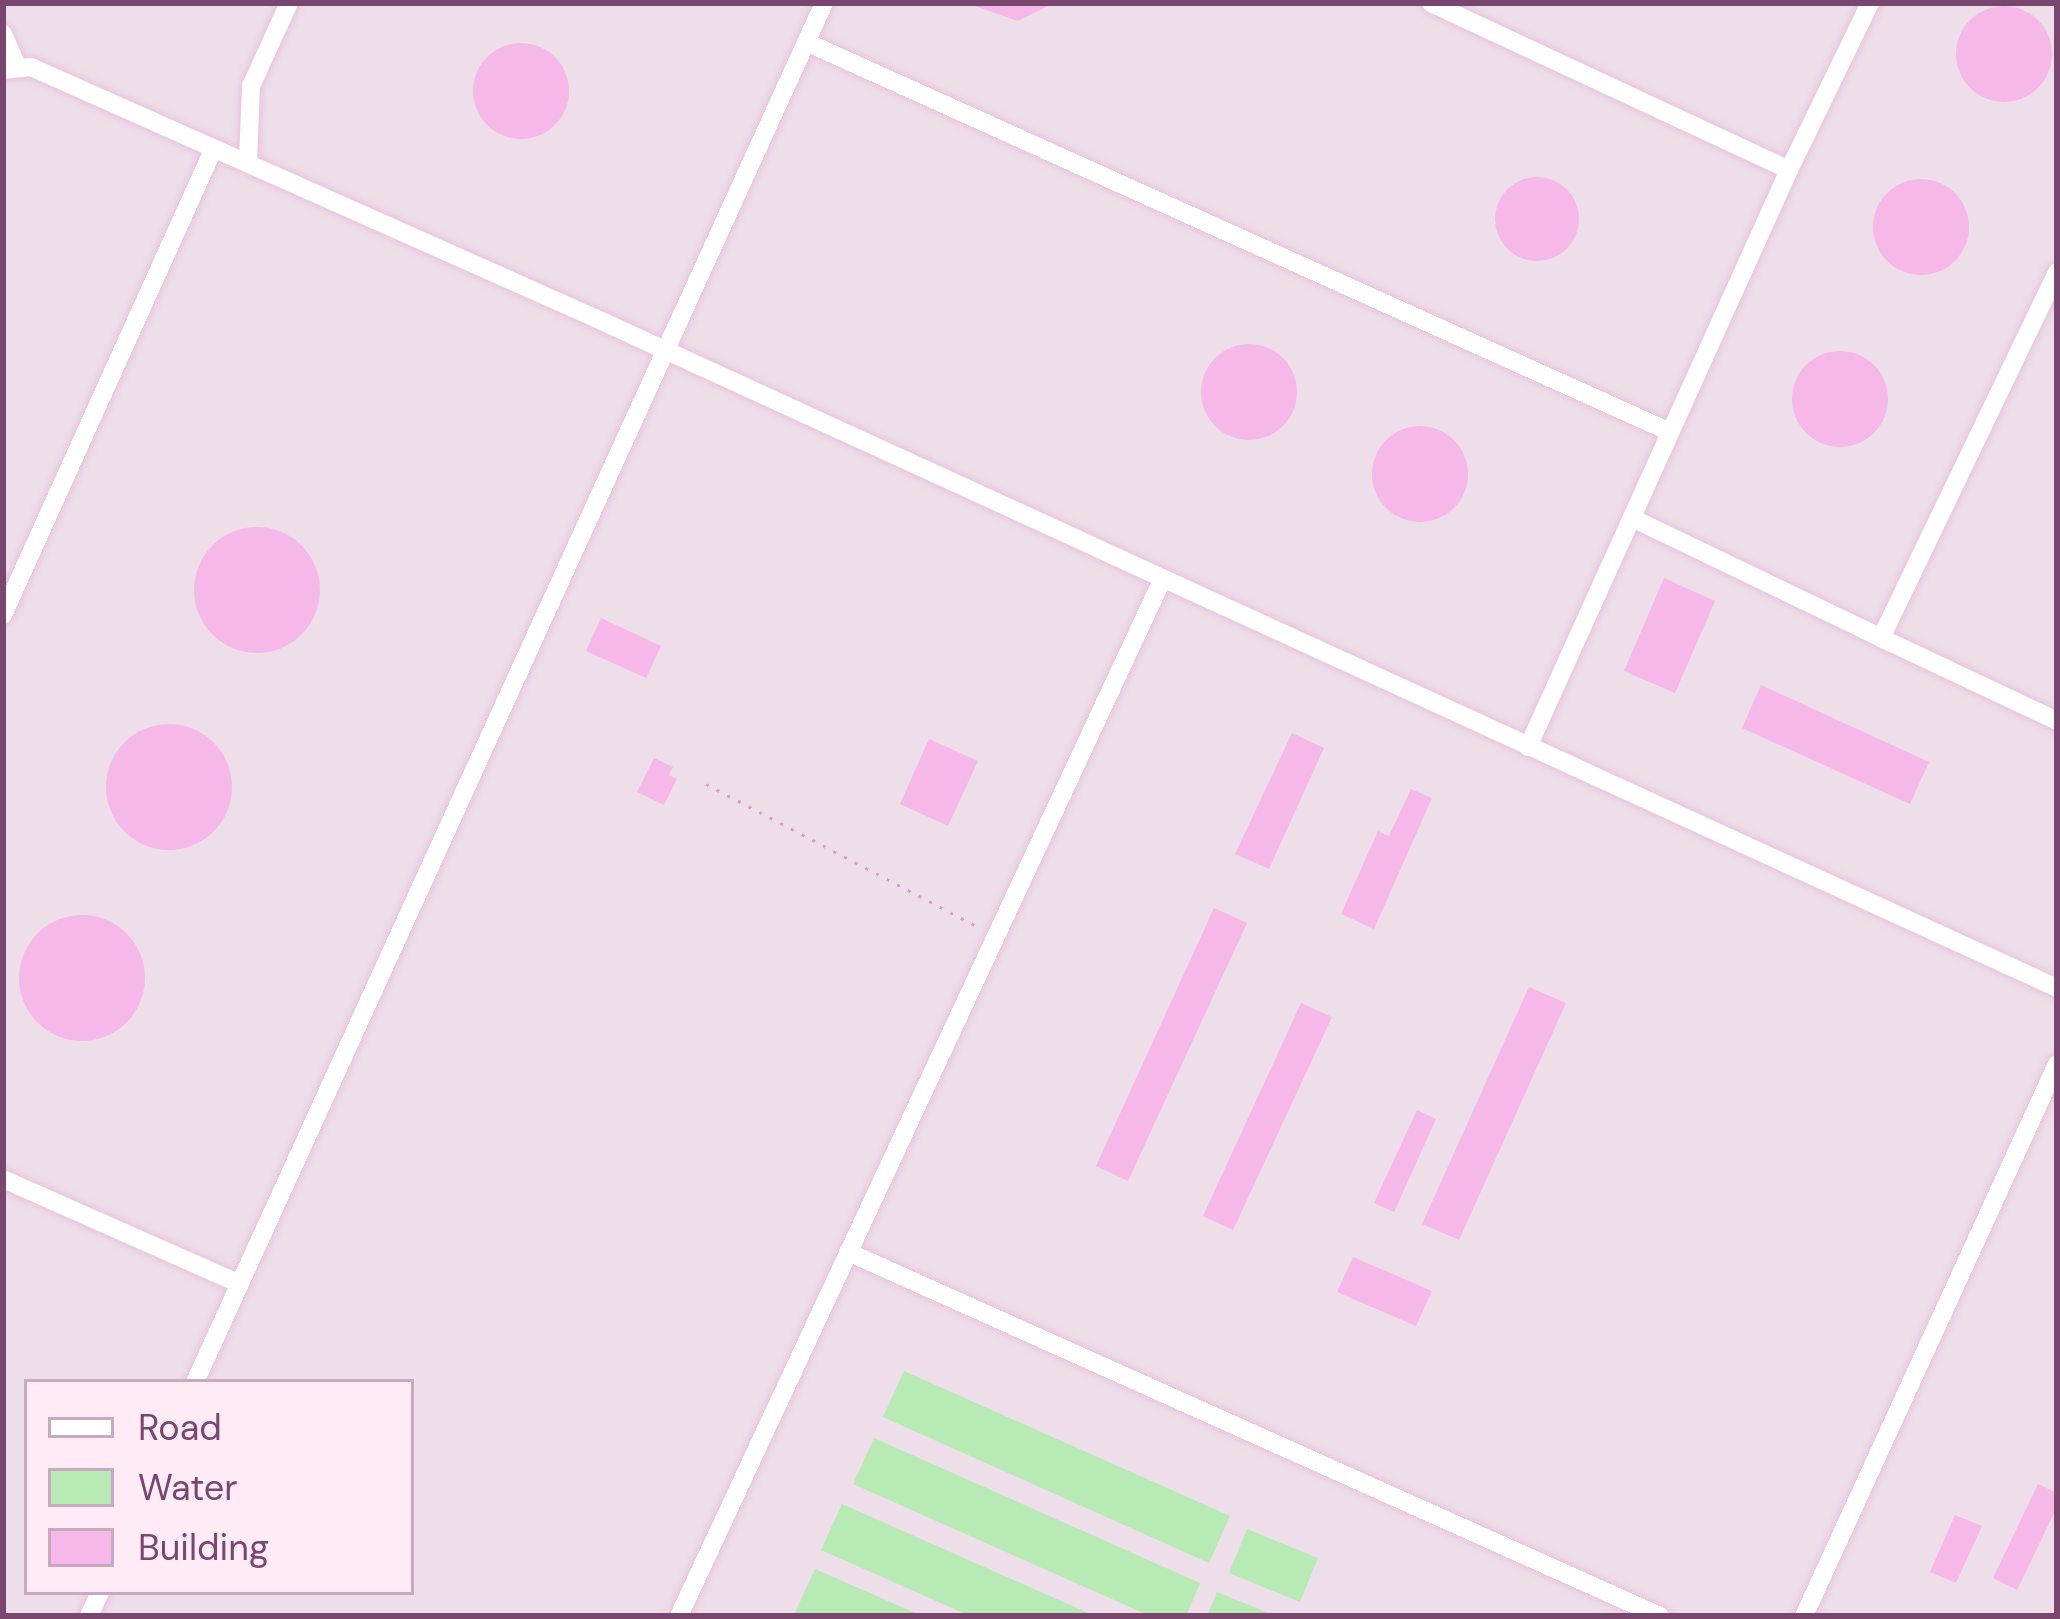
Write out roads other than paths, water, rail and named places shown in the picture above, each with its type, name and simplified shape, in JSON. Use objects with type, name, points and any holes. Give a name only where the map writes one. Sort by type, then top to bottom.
[{"type":"lane","points":[[248,163],[251,86],[289,3]]},
{"type":"lane","points":[[196,1379],[824,3]]},
{"type":"lane","points":[[1431,3],[1789,170]]},
{"type":"lane","points":[[1528,747],[1789,170],[1870,3]]},
{"type":"lane","points":[[3,34],[10,69],[31,67],[248,163],[2057,988]]},
{"type":"lane","points":[[806,42],[1670,432]]},
{"type":"lane","points":[[3,615],[214,148]]},
{"type":"lane","points":[[1881,638],[2057,272]]},
{"type":"lane","points":[[1632,518],[2057,721]]},
{"type":"lane","points":[[679,1616],[1162,580]]},
{"type":"lane","points":[[1804,1616],[2057,1064]]},
{"type":"lane","points":[[3,1179],[240,1284]]},
{"type":"lane","points":[[848,1252],[1660,1616]]},
{"type":"water","points":[[904,1371],[1230,1516],[1209,1563],[883,1417]]},
{"type":"water","points":[[874,1438],[1200,1583],[1186,1616],[1150,1616],[853,1484]]},
{"type":"water","points":[[842,1504],[1095,1616],[970,1616],[821,1550]]},
{"type":"water","points":[[1247,1529],[1318,1558],[1300,1602],[1229,1573]]},
{"type":"water","points":[[815,1569],[922,1616],[794,1615]]},
{"type":"water","points":[[1217,1592],[1276,1616],[1207,1616]]}]
